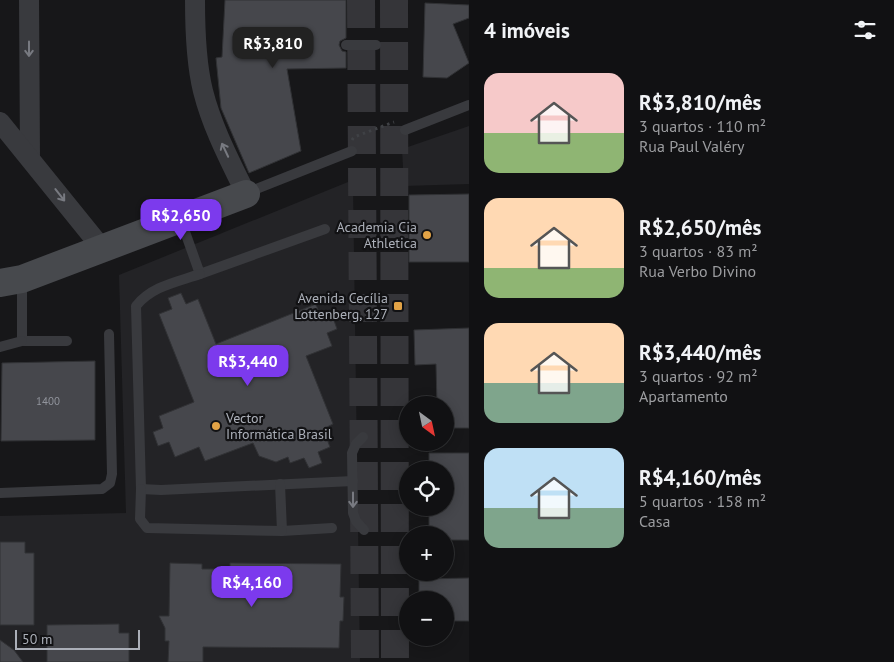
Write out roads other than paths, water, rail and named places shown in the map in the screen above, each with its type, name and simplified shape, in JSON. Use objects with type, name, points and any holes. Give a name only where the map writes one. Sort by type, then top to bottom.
[{"type":"street","points":[[29,0],[30,156]]},
{"type":"street","points":[[11,281],[246,194],[215,129],[202,90],[195,27],[195,0]]},
{"type":"street","points":[[0,122],[108,245]]},
{"type":"lane","points":[[346,45],[376,45]]},
{"type":"lane","points":[[405,130],[469,105]]},
{"type":"lane","points":[[200,274],[180,231],[219,216],[246,194],[349,152]]},
{"type":"lane","points":[[325,229],[154,290],[145,295],[136,306],[140,519],[147,528],[282,531],[332,528]]},
{"type":"lane","points":[[108,245],[153,242]]},
{"type":"lane","points":[[11,281],[22,341]]},
{"type":"lane","points":[[0,493],[102,489],[110,483],[112,474],[109,334]]},
{"type":"lane","points":[[0,347],[22,341],[67,341]]},
{"type":"lane","points":[[363,438],[356,444],[352,453],[353,513],[356,521],[364,530]]},
{"type":"lane","points":[[140,489],[160,490],[353,481]]},
{"type":"lane","points":[[280,484],[282,531]]},
{"type":"tunnel","points":[[361,0],[365,662]]},
{"type":"tunnel","points":[[394,0],[395,662]]},
{"type":"place","name":"Academia Cia Athletica","points":[[427,235]]},
{"type":"place","name":"Avenida Cecília Lottenberg, 127","points":[[398,306]]},
{"type":"place","name":"Vector Informática Brasil","points":[[216,426]]}]
